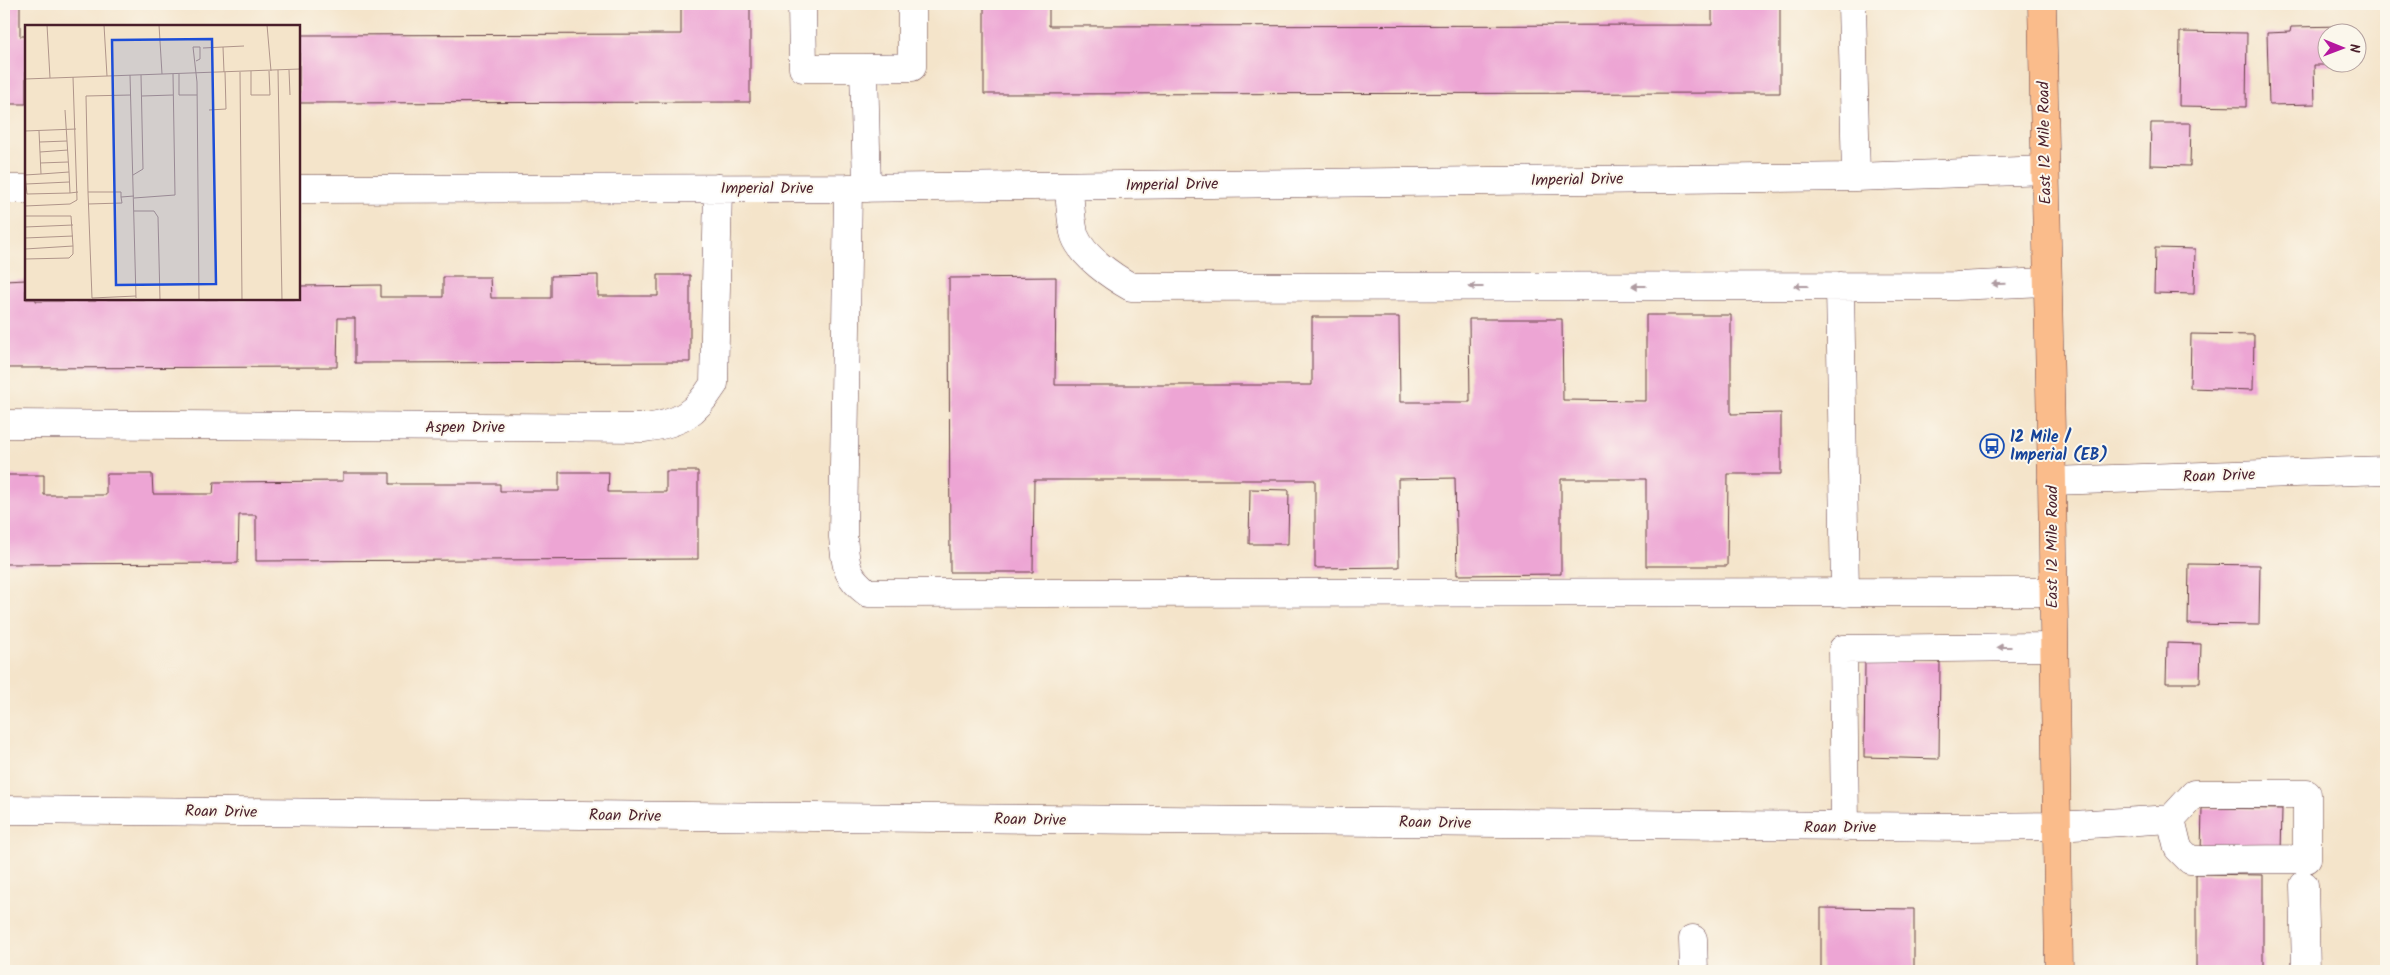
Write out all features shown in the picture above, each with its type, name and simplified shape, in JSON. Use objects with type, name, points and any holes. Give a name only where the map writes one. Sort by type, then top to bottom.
[{"type":"main road","name":"East 12 Mile Road","points":[[2042,4],[2052,481],[2052,592],[2059,971]]},
{"type":"street","points":[[802,4],[803,68],[912,68],[912,4]]},
{"type":"street","points":[[1852,4],[1856,178]]},
{"type":"street","points":[[864,68],[857,188],[843,537],[846,570],[854,583],[868,592],[2052,592]]},
{"type":"street","name":"Imperial Drive","points":[[300,188],[857,188],[1856,178],[2045,170]]},
{"type":"street","points":[[1068,186],[1075,237],[1092,258],[1110,275],[1131,287],[1956,286],[2048,282]]},
{"type":"street","name":"Aspen Drive","points":[[4,424],[645,428],[678,421],[701,404],[714,384],[718,188]]},
{"type":"street","points":[[4,189],[25,189]]},
{"type":"street","points":[[1840,286],[1845,593]]},
{"type":"street","name":"Roan Drive","points":[[2052,481],[2386,470]]},
{"type":"street","points":[[1845,827],[1843,649],[2053,647]]},
{"type":"street","points":[[2194,794],[2307,794],[2307,859],[2190,860],[2178,848],[2171,819],[2194,794]]},
{"type":"street","name":"Roan Drive","points":[[4,810],[1845,827],[2057,826],[2171,819]]},
{"type":"street","points":[[2304,885],[2306,971]]},
{"type":"street","points":[[1693,939],[1694,971]]},
{"type":"building","points":[[4,4],[20,4],[20,36],[25,36],[25,104],[4,104]]},
{"type":"building","points":[[681,4],[750,4],[750,102],[300,103],[300,35],[681,34]]},
{"type":"building","points":[[984,4],[1049,4],[1049,26],[1712,25],[1712,4],[1780,4],[1780,93],[984,94]]},
{"type":"building","points":[[2318,26],[2318,65],[2314,65],[2315,104],[2269,105],[2267,33],[2290,32],[2291,27]]},
{"type":"building","points":[[2180,32],[2247,33],[2246,107],[2179,106]]},
{"type":"building","points":[[2151,123],[2191,123],[2190,166],[2150,165]]},
{"type":"building","points":[[2155,248],[2195,249],[2194,294],[2154,293]]},
{"type":"building","points":[[598,275],[598,296],[658,296],[658,275],[690,275],[690,362],[355,363],[355,318],[338,318],[337,367],[4,368],[4,281],[25,280],[25,300],[36,301],[300,300],[300,286],[381,285],[381,297],[443,297],[443,277],[490,277],[491,298],[551,298],[551,276]]},
{"type":"building","points":[[1056,277],[1055,385],[1312,385],[1312,317],[1399,317],[1400,402],[1470,402],[1469,319],[1562,319],[1563,400],[1646,401],[1646,315],[1731,315],[1731,414],[1781,413],[1781,474],[1728,474],[1727,566],[1646,566],[1646,479],[1561,479],[1561,574],[1457,575],[1455,478],[1398,479],[1399,567],[1315,568],[1315,480],[1034,480],[1033,572],[950,572],[949,278]]},
{"type":"building","points":[[2191,334],[2254,335],[2253,390],[2190,388]]},
{"type":"building","points":[[666,471],[698,471],[698,559],[256,561],[256,515],[239,515],[238,563],[4,564],[4,475],[44,475],[44,495],[106,495],[106,474],[152,474],[153,494],[213,494],[214,482],[343,481],[343,473],[390,473],[390,484],[500,484],[500,491],[559,491],[559,472],[609,472],[608,492],[666,492]]},
{"type":"building","points":[[1250,489],[1289,490],[1288,544],[1249,544]]},
{"type":"building","points":[[2189,564],[2260,565],[2259,625],[2188,624]]},
{"type":"building","points":[[2167,643],[2201,644],[2200,683],[2166,683]]},
{"type":"building","points":[[1865,661],[1940,662],[1939,759],[1864,757]]},
{"type":"building","points":[[2202,808],[2282,809],[2281,854],[2201,853]]},
{"type":"building","points":[[2196,874],[2263,875],[2263,971],[2196,971]]},
{"type":"building","points":[[1821,908],[1914,909],[1914,971],[1821,971]]},
{"type":"place","name":"12 Mile / Imperial (EB)","points":[[1992,446]]}]
